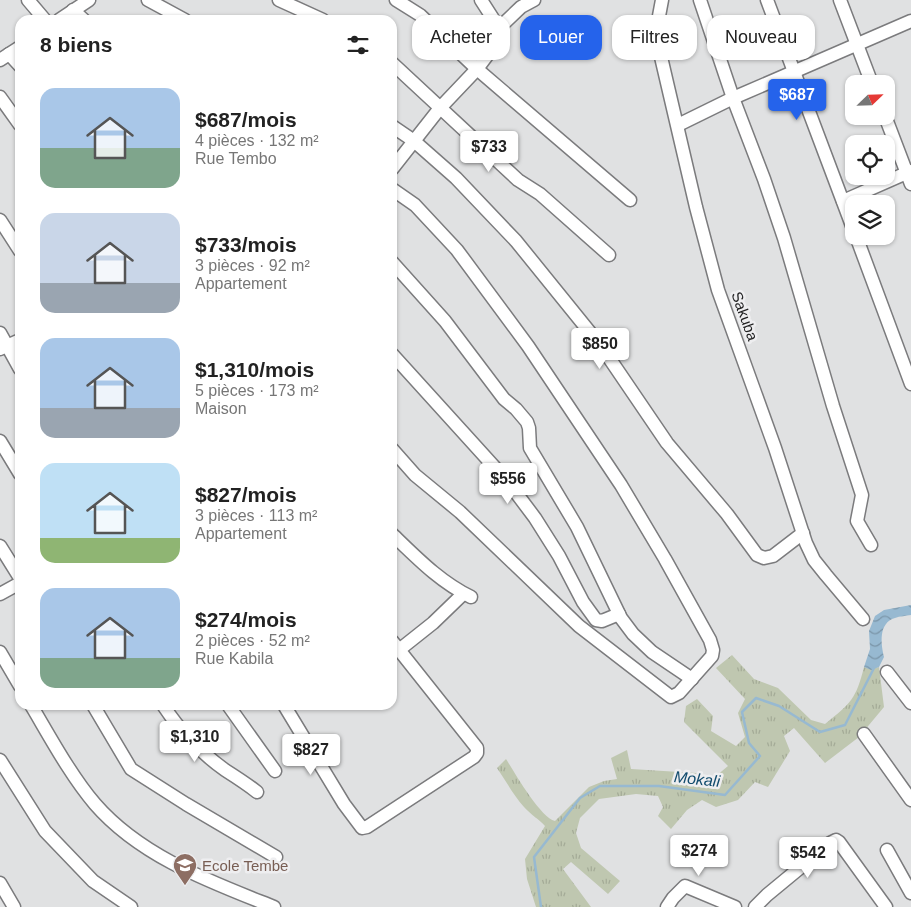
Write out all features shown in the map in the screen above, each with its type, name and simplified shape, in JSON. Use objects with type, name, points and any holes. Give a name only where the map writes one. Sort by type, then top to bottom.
[{"type":"street","points":[[28,0],[41,15]]},
{"type":"street","points":[[66,15],[89,0]]},
{"type":"street","points":[[148,0],[176,15]]},
{"type":"street","points":[[279,0],[312,15]]},
{"type":"street","points":[[396,0],[420,15],[477,69],[630,200]]},
{"type":"street","points":[[510,18],[521,7],[534,0]]},
{"type":"street","name":"Sakuba","points":[[662,0],[659,16],[662,57],[696,207],[718,290],[814,560],[863,619]]},
{"type":"street","points":[[700,0],[792,262],[833,406],[862,495],[857,522],[871,545]]},
{"type":"street","points":[[767,0],[845,209]]},
{"type":"street","points":[[840,0],[868,75]]},
{"type":"street","points":[[482,1],[491,15]]},
{"type":"street","points":[[73,10],[78,15]]},
{"type":"street","points":[[678,125],[733,98],[911,21]]},
{"type":"street","points":[[397,163],[440,108],[484,60]]},
{"type":"street","points":[[397,68],[518,180],[540,194],[608,255]]},
{"type":"street","points":[[0,97],[15,118]]},
{"type":"street","points":[[842,202],[910,176],[889,125]]},
{"type":"street","points":[[397,129],[414,141],[456,178],[500,223],[566,301],[601,346],[667,443],[727,514],[758,555],[764,558],[773,556],[803,533]]},
{"type":"street","points":[[397,192],[415,205],[457,250],[528,346],[621,485],[665,559],[712,646],[712,656],[679,693],[671,697],[579,626],[460,512],[415,475],[397,455]]},
{"type":"street","points":[[0,220],[15,243]]},
{"type":"street","points":[[859,245],[911,384]]},
{"type":"street","points":[[397,268],[445,322],[504,400],[516,409],[526,422],[529,428],[530,448],[577,527],[619,614],[633,634],[652,652],[692,679]]},
{"type":"street","points":[[0,333],[4,347],[15,362]]},
{"type":"street","points":[[397,360],[508,482],[535,518],[559,556],[583,602],[596,620],[602,621],[619,614]]},
{"type":"street","points":[[0,441],[15,466]]},
{"type":"street","points":[[397,539],[437,577],[467,595],[433,623],[397,645]]},
{"type":"street","points":[[0,546],[15,570]]},
{"type":"street","points":[[0,594],[15,586]]},
{"type":"street","points":[[287,710],[358,825],[362,828],[367,828],[474,757],[477,753],[476,748],[397,647]]},
{"type":"street","points":[[0,652],[15,678]]},
{"type":"street","points":[[887,672],[911,703]]},
{"type":"street","points":[[34,710],[91,799],[127,835],[200,878],[274,907]]},
{"type":"street","points":[[96,710],[128,764],[137,774],[276,857]]},
{"type":"street","points":[[167,710],[180,729],[199,749],[224,770],[257,792]]},
{"type":"street","points":[[232,710],[275,771]]},
{"type":"street","points":[[864,734],[911,800]]},
{"type":"street","points":[[0,760],[45,831],[93,881],[131,907]]},
{"type":"street","points":[[755,907],[767,895],[836,840],[886,907]]},
{"type":"street","points":[[887,850],[911,893]]},
{"type":"street","points":[[0,883],[12,906]]},
{"type":"street","points":[[670,902],[685,886],[735,907]]},
{"type":"green space","points":[[732,655],[754,679],[778,688],[811,720],[825,724],[851,700],[855,694],[864,667],[871,669],[879,667],[884,707],[859,737],[825,763],[794,728],[784,736],[790,751],[768,787],[755,782],[738,800],[716,807],[702,800],[687,810],[671,829],[658,816],[663,807],[658,796],[636,794],[599,799],[580,818],[576,833],[581,848],[620,881],[608,894],[571,862],[563,869],[591,907],[536,907],[527,879],[525,859],[545,826],[520,803],[497,768],[506,759],[542,812],[555,821],[589,787],[604,781],[617,779],[611,758],[627,750],[631,769],[696,773],[710,781],[728,766],[684,722],[686,706],[697,699],[713,716],[711,731],[736,746],[745,737],[738,713],[745,699],[716,668]]},
{"type":"water","points":[[911,605],[911,615],[895,618],[886,624],[883,629],[882,646],[884,657],[879,667],[871,670],[864,667],[870,649],[869,631],[875,616],[884,610]]},
{"type":"waterway","name":"Mokali","points":[[541,907],[534,857],[580,798],[600,786],[659,786],[725,795],[760,756],[749,743],[742,712],[756,698],[779,706],[820,732],[845,725],[875,666]]},
{"type":"place","name":"Ecole Tembe","points":[[185,886]]}]
